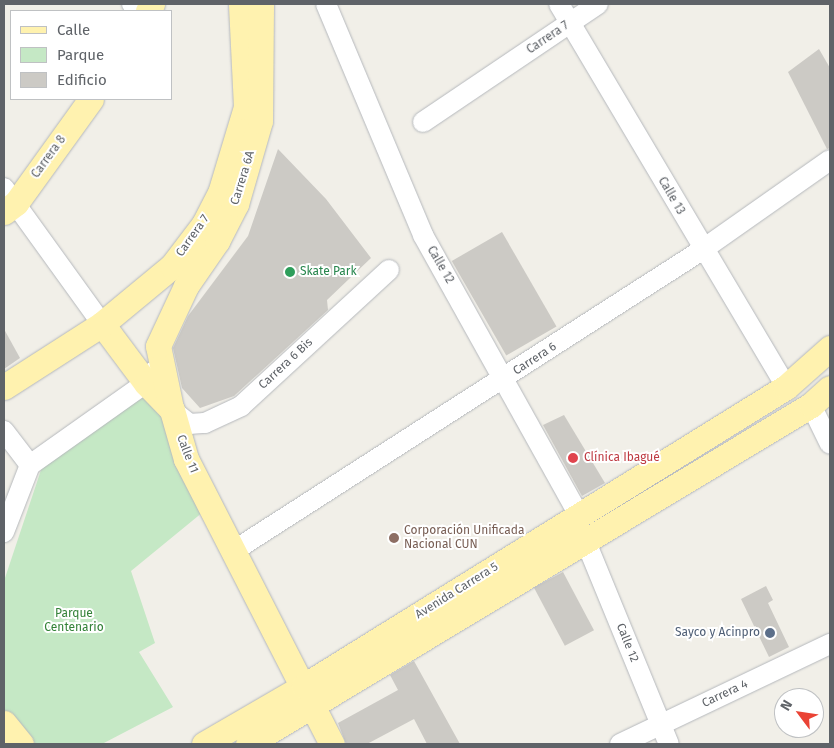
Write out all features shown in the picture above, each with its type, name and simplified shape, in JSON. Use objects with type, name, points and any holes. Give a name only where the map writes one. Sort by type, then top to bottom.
[{"type":"main road","name":"Carrera 7","points":[[4,387],[102,324],[172,266],[204,224],[220,193],[246,107],[241,4]]},
{"type":"main road","name":"Carrera 6A","points":[[172,410],[152,373],[163,329],[236,204],[260,121],[261,4]]},
{"type":"main road","name":"Carrera 8","points":[[8,201],[90,100]]},
{"type":"main road","points":[[102,324],[152,373]]},
{"type":"main road","name":"Avenida Carrera 5","points":[[248,744],[309,697],[579,515],[786,387],[830,348]]},
{"type":"main road","name":"Avenida Carrera 5","points":[[204,744],[309,697],[586,542],[811,405],[830,388]]},
{"type":"main road","name":"Calle 11","points":[[172,410],[186,459],[235,550],[332,744]]},
{"type":"main road","points":[[4,723],[21,744]]},
{"type":"street","name":"Calle 12","points":[[326,4],[423,235],[505,378],[579,515]]},
{"type":"street","name":"Calle 13","points":[[559,4],[702,250],[786,387]]},
{"type":"street","name":"Carrera 7","points":[[423,122],[598,4]]},
{"type":"street","name":"Carrera 6","points":[[235,550],[702,250],[830,160]]},
{"type":"street","points":[[8,201],[102,324]]},
{"type":"street","name":"Carrera 6 Bis","points":[[172,410],[189,424],[205,423],[240,406],[389,270]]},
{"type":"street","points":[[4,532],[30,465],[152,373]]},
{"type":"street","points":[[811,405],[830,444]]},
{"type":"street","points":[[4,430],[30,465]]},
{"type":"street","name":"Calle 12","points":[[586,542],[669,744]]},
{"type":"street","name":"Carrera 4","points":[[620,744],[830,644]]},
{"type":"green space","name":"Parque Centenario","points":[[146,383],[186,459],[203,512],[131,571],[155,643],[139,652],[173,707],[102,744],[4,744],[4,581],[45,458]]},
{"type":"building","points":[[819,49],[830,68],[830,148],[827,149],[788,72]]},
{"type":"building","name":"Skate Park","points":[[278,149],[326,199],[371,258],[327,300],[328,310],[234,396],[200,408],[182,388],[173,348],[188,316],[248,236]]},
{"type":"building","points":[[502,232],[556,326],[506,355],[452,261]]},
{"type":"building","points":[[4,329],[20,358],[4,369]]},
{"type":"building","name":"Clínica Ibagué","points":[[564,415],[605,483],[582,496],[543,425]]},
{"type":"building","points":[[563,572],[594,630],[565,646],[534,587]]},
{"type":"building","points":[[766,586],[773,600],[768,603],[789,647],[769,657],[741,599]]},
{"type":"building","points":[[414,661],[460,744],[427,744],[414,719],[367,744],[346,744],[338,723],[398,690],[390,675]]},
{"type":"place","name":"Skate Park","points":[[290,272]]},
{"type":"place","name":"Clínica Ibagué","points":[[573,458]]},
{"type":"place","name":"Corporación Unificada Nacional CUN","points":[[394,538]]},
{"type":"place","name":"Sayco y Acinpro","points":[[770,633]]}]
